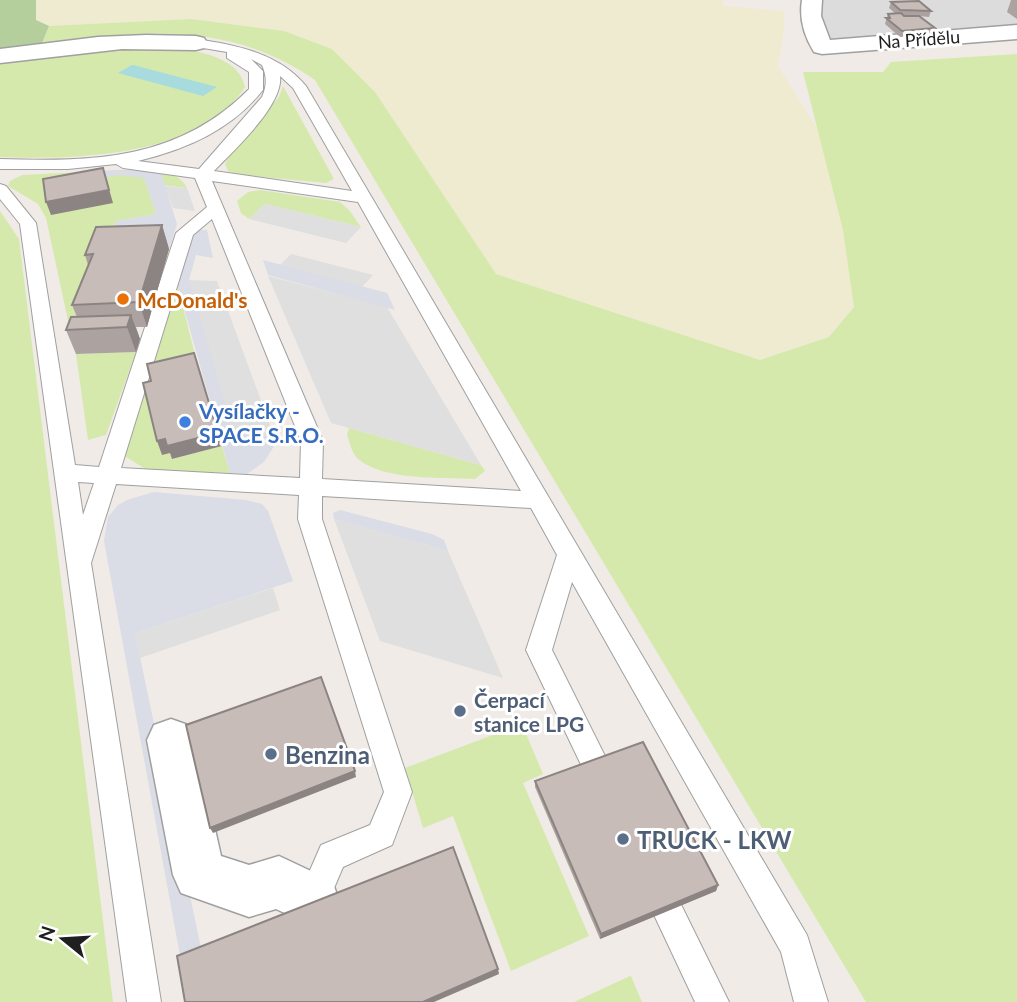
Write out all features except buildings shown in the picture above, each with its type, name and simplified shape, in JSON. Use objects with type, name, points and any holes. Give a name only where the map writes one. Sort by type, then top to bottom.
[{"type":"street","name":"Na Přídělu","points":[[812,0],[810,16],[822,47],[1017,32]]},
{"type":"street","points":[[0,56],[117,41],[196,43]]},
{"type":"street","points":[[171,740],[199,875],[249,891],[279,882],[317,913]]},
{"type":"lane","points":[[196,43],[228,47],[267,61],[285,71],[299,86],[796,946],[811,1002]]},
{"type":"lane","points":[[113,162],[169,146],[214,127],[234,115],[256,90],[256,71],[243,60],[196,43]]},
{"type":"lane","points":[[202,175],[262,106],[273,89],[273,75],[267,61]]},
{"type":"lane","points":[[0,164],[40,166],[113,162],[365,198]]},
{"type":"lane","points":[[202,175],[312,441],[310,519],[398,792],[381,835],[332,856],[317,913]]},
{"type":"lane","points":[[0,189],[29,223],[144,1002]]},
{"type":"lane","points":[[79,563],[185,233],[217,207]]},
{"type":"lane","points":[[66,473],[538,500]]},
{"type":"lane","points":[[569,554],[539,650],[620,814]]},
{"type":"lane","points":[[644,864],[712,1002]]},
{"type":"shaded area","points":[[36,0],[723,0],[723,6],[784,11],[778,66],[819,131],[847,244],[854,307],[829,337],[760,360],[495,274],[375,92],[332,49],[283,31],[191,19],[49,26],[36,20]]},
{"type":"shaded area","points":[[808,0],[1017,0],[1017,29],[822,47]]},
{"type":"shaded area","points":[[100,171],[161,172],[177,224],[169,249],[105,251],[116,221],[156,214],[144,178],[120,175],[100,178]]},
{"type":"shaded area","points":[[165,186],[187,188],[195,211],[173,208]]},
{"type":"shaded area","points":[[265,204],[361,227],[346,243],[249,219]]},
{"type":"shaded area","points":[[200,230],[207,230],[213,258],[196,255],[189,280],[234,433],[274,436],[276,443],[264,462],[247,474],[230,473],[177,283],[193,236]]},
{"type":"shaded area","points":[[291,254],[373,275],[362,287],[280,265]]},
{"type":"shaded area","points":[[263,260],[387,293],[395,310],[268,275]]},
{"type":"shaded area","points":[[268,276],[387,307],[481,465],[331,423]]},
{"type":"shaded area","points":[[188,280],[217,281],[274,436],[234,433]]},
{"type":"shaded area","points":[[154,492],[246,500],[262,504],[268,511],[293,581],[135,633],[202,953],[181,961],[104,541],[108,517],[118,505]]},
{"type":"shaded area","points":[[340,510],[432,534],[444,540],[448,551],[334,519],[333,513]]},
{"type":"shaded area","points":[[334,519],[448,551],[503,678],[380,641]]},
{"type":"shaded area","points":[[273,588],[280,610],[140,658],[135,633]]},
{"type":"green space","points":[[0,0],[36,0],[36,20],[49,26],[42,43],[0,49]]},
{"type":"green space","points":[[191,19],[284,31],[332,49],[375,92],[496,274],[760,360],[829,337],[854,307],[843,230],[803,72],[883,72],[891,62],[1017,54],[1017,1002],[866,1002],[315,80],[283,61],[250,47],[183,34],[114,35],[42,43],[49,26]]},
{"type":"green space","points":[[182,48],[221,59],[236,70],[245,87],[225,110],[199,128],[168,141],[98,155],[0,157],[0,62],[99,49]]},
{"type":"green space","points":[[283,86],[334,179],[326,183],[240,175],[228,171],[225,164],[232,150],[279,97]]},
{"type":"green space","points":[[122,170],[167,173],[182,181],[187,188],[146,183],[156,214],[116,221],[70,330],[46,218],[38,204],[8,186],[10,181],[22,175]]},
{"type":"green space","points":[[260,190],[340,202],[361,227],[265,204],[249,219],[241,213],[237,201],[248,192]]},
{"type":"green space","points":[[0,211],[19,239],[113,1002],[0,1002]]},
{"type":"green space","points":[[177,283],[198,367],[163,455],[170,452],[173,459],[222,446],[230,473],[147,470],[123,455]]},
{"type":"green space","points":[[136,352],[106,435],[88,440],[76,354]]},
{"type":"green space","points":[[349,428],[481,465],[485,471],[475,479],[414,476],[383,471],[356,457],[347,435]]},
{"type":"green space","points":[[522,724],[543,774],[523,783],[589,936],[511,971],[453,816],[423,828],[405,768]]},
{"type":"green space","points":[[630,976],[642,1002],[574,1002]]},
{"type":"water","points":[[132,65],[217,87],[203,96],[118,73]]},
{"type":"place","name":"McDonald's","points":[[123,299]]},
{"type":"place","name":"Vysílačky - SPACE S.R.O.","points":[[185,422]]},
{"type":"place","name":"Čerpací stanice LPG","points":[[460,711]]},
{"type":"place","name":"Benzina","points":[[271,754]]},
{"type":"place","name":"TRUCK - LKW","points":[[623,839]]}]
